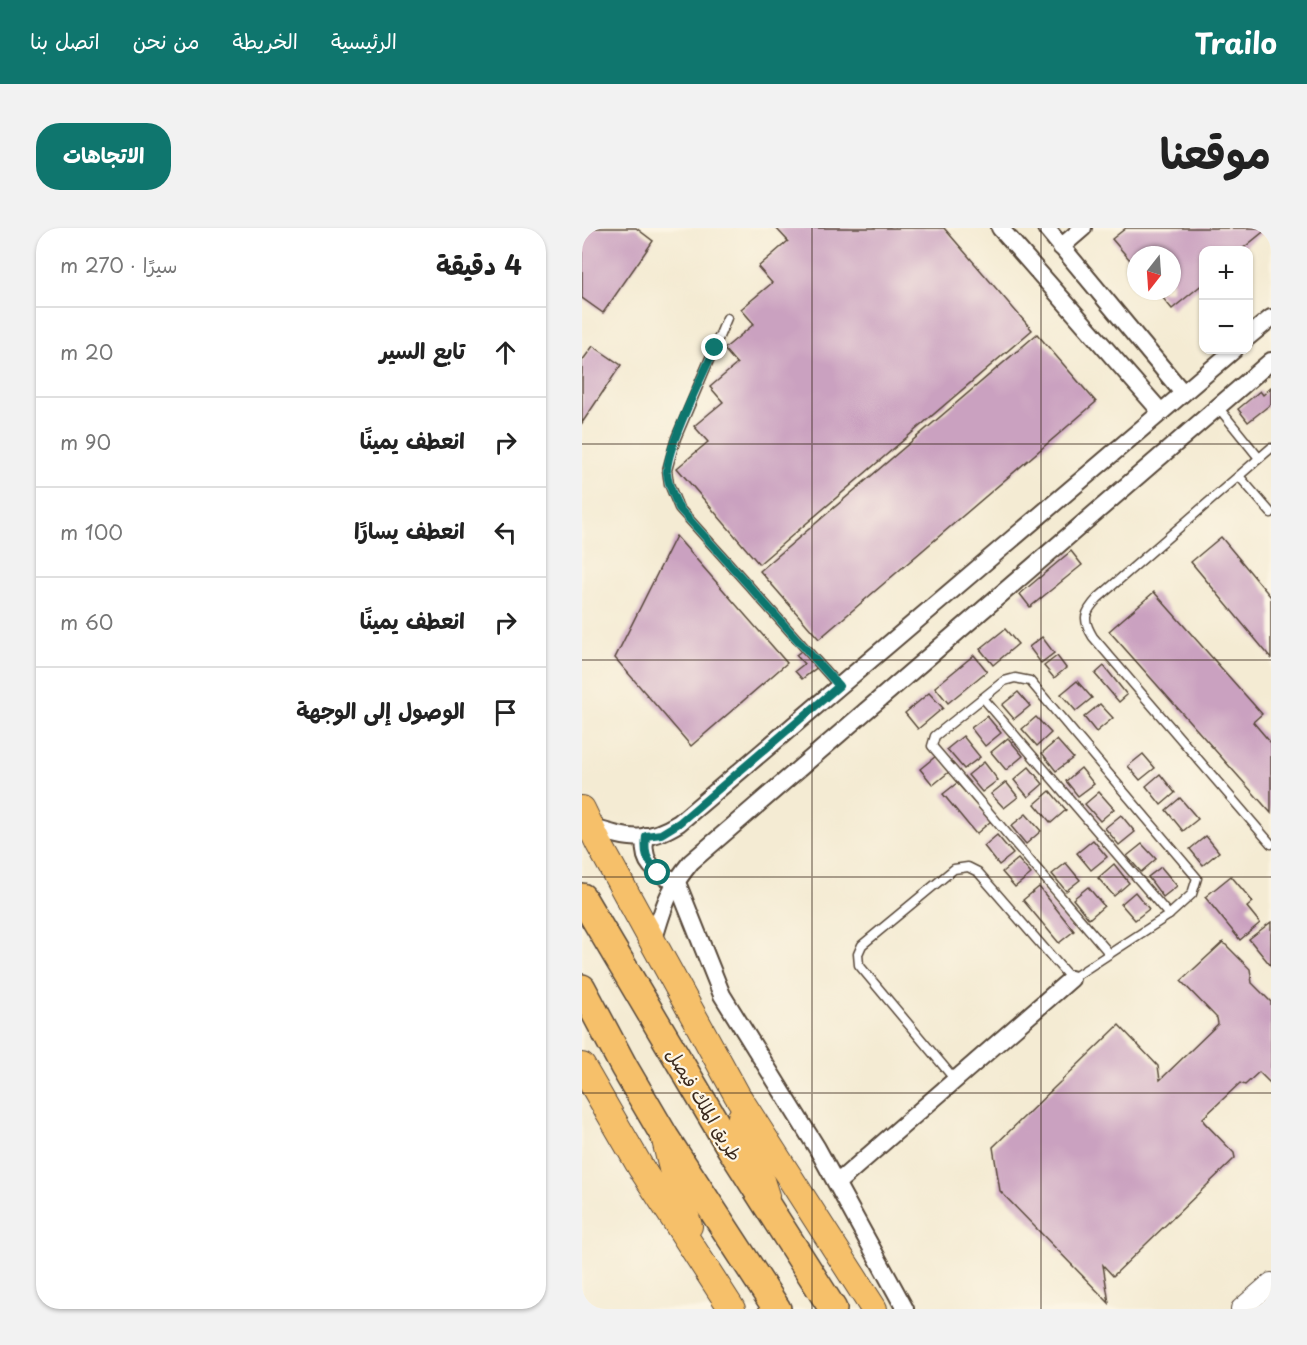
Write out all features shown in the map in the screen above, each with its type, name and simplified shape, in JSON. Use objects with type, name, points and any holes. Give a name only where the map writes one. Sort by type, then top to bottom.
[{"type":"highway","name":"طريق الملك فيصل","points":[[582,897],[694,1088],[833,1309]]},
{"type":"highway","points":[[582,988],[664,1137],[777,1309]]},
{"type":"main road","points":[[586,818],[737,1095],[874,1309]]},
{"type":"main road","points":[[582,1066],[640,1168],[732,1309]]},
{"type":"main road","points":[[737,1095],[746,1137],[768,1205]]},
{"type":"main road","points":[[664,1137],[697,1255]]},
{"type":"street","points":[[1000,228],[1161,412]]},
{"type":"street","points":[[1046,228],[1184,393]]},
{"type":"street","points":[[1061,247],[1083,228]]},
{"type":"street","points":[[1253,333],[1271,318]]},
{"type":"street","points":[[586,818],[628,838],[661,834],[679,823],[1229,354]]},
{"type":"street","points":[[653,942],[666,899],[676,880],[691,862],[1271,361]]},
{"type":"street","points":[[646,836],[645,852],[649,862],[666,879],[676,880]]},
{"type":"street","points":[[676,880],[722,995],[818,1148],[905,1309]]},
{"type":"street","points":[[837,1183],[1071,979]]},
{"type":"street","points":[[1241,1309],[1271,1284]]},
{"type":"lane","points":[[728,318],[676,438],[667,470],[669,484],[679,508],[839,686]]},
{"type":"lane","points":[[1218,407],[1258,458]]},
{"type":"lane","points":[[1271,448],[1098,598],[1086,615],[1086,626],[1093,637],[1271,844]]},
{"type":"lane","points":[[1239,476],[1271,513]]},
{"type":"lane","points":[[956,1081],[859,964],[858,954],[862,945],[954,869],[968,867],[978,872],[1071,979],[1169,915],[1192,894],[1197,878],[1030,681],[1016,678],[1004,681],[935,736],[932,746],[1109,953]]},
{"type":"lane","points":[[983,698],[1169,915]]},
{"type":"building","points":[[582,228],[636,228],[653,241],[603,313],[582,298]]},
{"type":"building","points":[[776,228],[944,228],[1032,330],[759,564],[677,468],[708,442],[694,426],[723,402],[710,387],[737,364],[724,349],[754,324],[741,309],[772,283],[758,267],[788,241]]},
{"type":"building","points":[[1126,228],[1268,228],[1246,246],[1199,246],[1199,287],[1172,309],[1164,300],[1181,300],[1181,246],[1127,246],[1127,256],[1112,239]]},
{"type":"building","points":[[1037,334],[1096,402],[819,639],[760,571]]},
{"type":"building","points":[[593,346],[621,365],[582,423],[582,361]]},
{"type":"building","points":[[1271,388],[1271,404],[1248,422],[1238,409],[1260,391],[1263,395]]},
{"type":"building","points":[[676,536],[787,663],[691,746],[615,658]]},
{"type":"building","points":[[1221,537],[1271,597],[1271,658],[1191,562]]},
{"type":"building","points":[[1071,551],[1082,565],[1030,607],[1020,594]]},
{"type":"building","points":[[1154,592],[1262,714],[1253,722],[1271,743],[1271,813],[1109,631]]},
{"type":"building","points":[[1005,629],[1018,644],[993,665],[980,649]]},
{"type":"building","points":[[1042,637],[1054,653],[1041,663],[1029,647]]},
{"type":"building","points":[[805,648],[819,666],[802,679],[795,671],[804,664],[796,655]]},
{"type":"building","points":[[974,655],[987,671],[948,703],[935,687]]},
{"type":"building","points":[[1057,656],[1066,668],[1054,678],[1044,666]]},
{"type":"building","points":[[1104,666],[1127,695],[1119,702],[1095,674]]},
{"type":"building","points":[[1077,681],[1092,698],[1076,711],[1061,694]]},
{"type":"building","points":[[1018,692],[1030,706],[1014,719],[1002,705]]},
{"type":"building","points":[[929,693],[943,708],[918,729],[905,713]]},
{"type":"building","points":[[1100,704],[1113,718],[1096,732],[1084,717]]},
{"type":"building","points":[[987,716],[1001,733],[985,746],[971,728]]},
{"type":"building","points":[[1036,717],[1051,733],[1037,746],[1022,729]]},
{"type":"building","points":[[963,736],[980,757],[964,769],[947,749]]},
{"type":"building","points":[[1008,738],[1023,756],[1006,770],[991,752]]},
{"type":"building","points":[[1057,740],[1073,758],[1056,771],[1042,753]]},
{"type":"building","points":[[1143,754],[1155,768],[1140,780],[1128,766]]},
{"type":"building","points":[[936,756],[949,772],[933,785],[920,769]]},
{"type":"building","points":[[984,762],[998,780],[982,792],[968,775]]},
{"type":"building","points":[[1029,767],[1043,784],[1028,797],[1014,780]]},
{"type":"building","points":[[1081,768],[1094,784],[1078,796],[1066,781]]},
{"type":"building","points":[[1160,774],[1175,793],[1161,805],[1146,786]]},
{"type":"building","points":[[1006,782],[1018,797],[1004,808],[991,794]]},
{"type":"building","points":[[957,783],[991,821],[976,834],[943,794]]},
{"type":"building","points":[[1050,791],[1066,810],[1051,823],[1035,804]]},
{"type":"building","points":[[1099,792],[1114,809],[1100,821],[1085,804]]},
{"type":"building","points":[[1180,798],[1198,819],[1183,831],[1166,810]]},
{"type":"building","points":[[1026,814],[1041,831],[1026,844],[1011,826]]},
{"type":"building","points":[[1121,815],[1135,832],[1119,845],[1105,828]]},
{"type":"building","points":[[997,835],[1013,854],[999,865],[984,846]]},
{"type":"building","points":[[1206,836],[1219,852],[1203,865],[1190,849]]},
{"type":"building","points":[[1093,840],[1107,857],[1091,870],[1077,853]]},
{"type":"building","points":[[1142,844],[1156,859],[1141,872],[1127,856]]},
{"type":"building","points":[[1018,859],[1031,874],[1015,887],[1002,872]]},
{"type":"building","points":[[1066,863],[1080,880],[1066,891],[1052,874]]},
{"type":"building","points":[[1114,864],[1129,883],[1114,896],[1098,878]]},
{"type":"building","points":[[1161,867],[1177,886],[1163,897],[1148,877]]},
{"type":"building","points":[[1231,876],[1253,902],[1247,907],[1260,923],[1240,940],[1205,897]]},
{"type":"building","points":[[1039,887],[1074,931],[1059,943],[1023,900]]},
{"type":"building","points":[[1088,887],[1104,906],[1089,919],[1073,899]]},
{"type":"building","points":[[1135,892],[1149,909],[1135,920],[1121,904]]},
{"type":"building","points":[[1271,922],[1271,966],[1249,939]]},
{"type":"building","points":[[1223,942],[1250,969],[1252,983],[1271,1002],[1271,1084],[1259,1072],[1245,1085],[1240,1083],[1203,1118],[1204,1122],[1234,1153],[1235,1158],[1113,1276],[1103,1265],[1109,1303],[1000,1191],[993,1147],[1119,1025],[1158,1066],[1160,1080],[1218,1024],[1217,1018],[1181,981]]},
{"type":"route","points":[[658,873],[649,862],[645,852],[646,836],[661,834],[679,823],[839,686],[679,508],[669,484],[667,470],[676,438],[715,348]]}]
